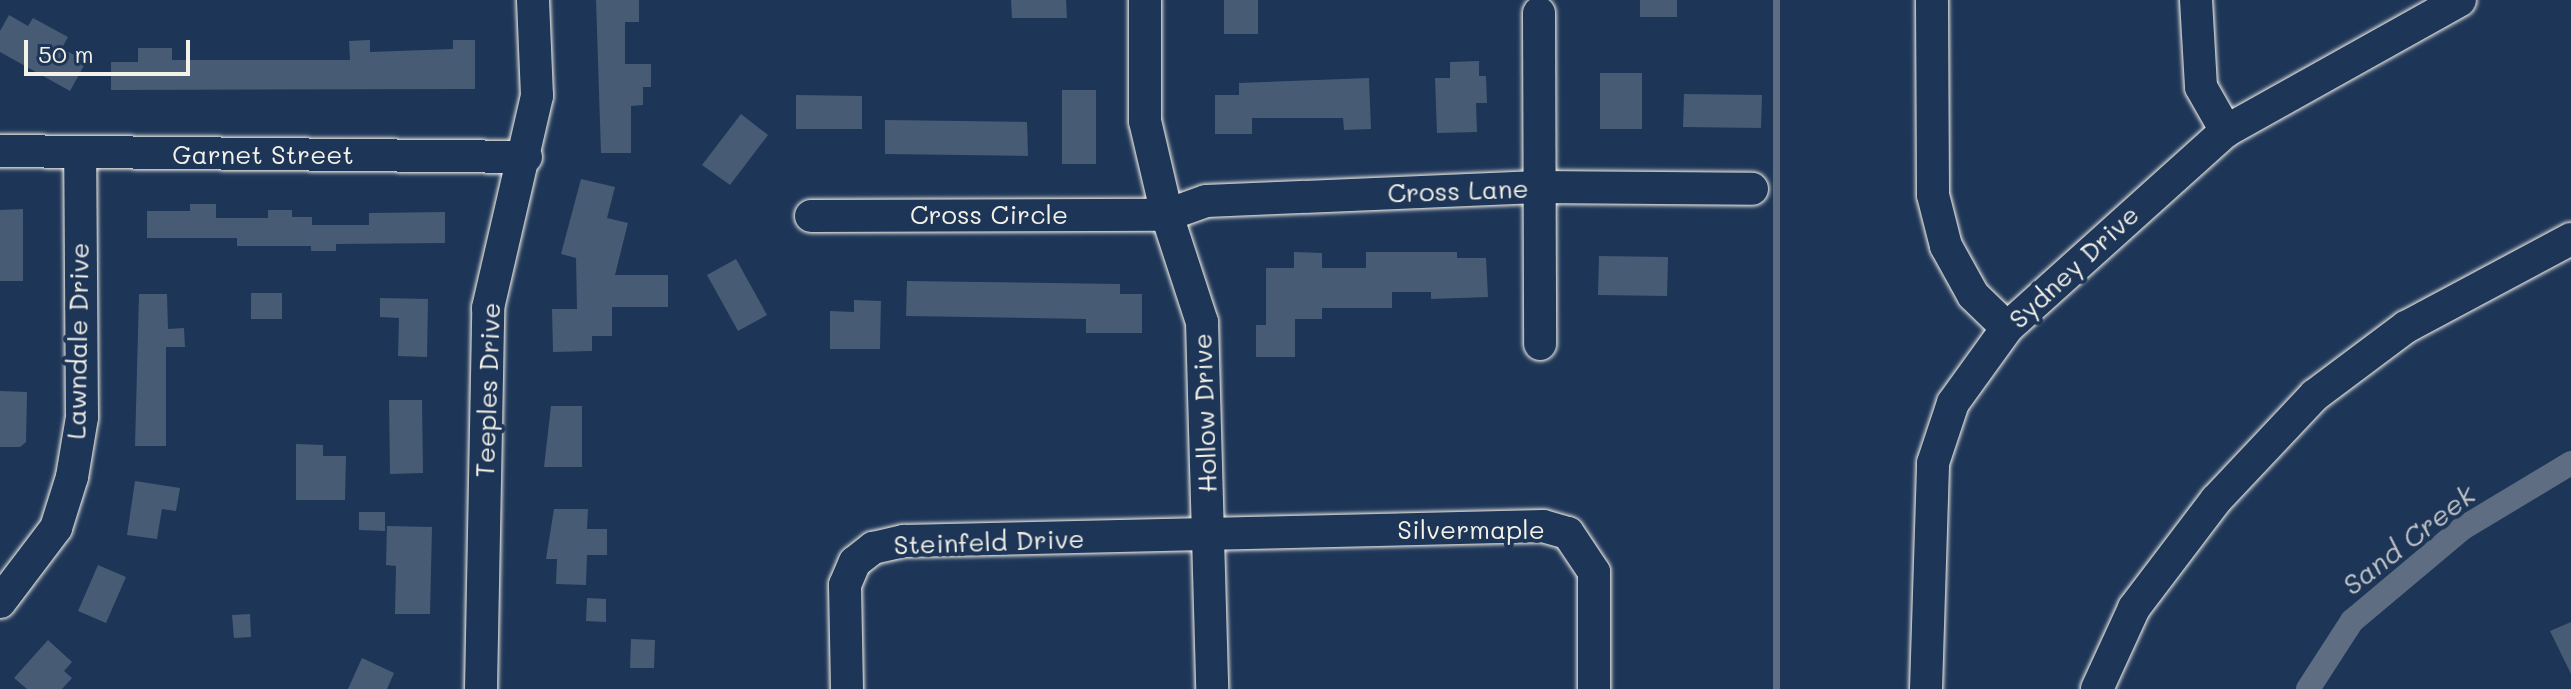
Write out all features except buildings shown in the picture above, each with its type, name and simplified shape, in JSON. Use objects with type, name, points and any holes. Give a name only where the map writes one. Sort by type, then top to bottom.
[{"type":"street","name":"Teeples Drive","points":[[481,689],[488,308],[526,157],[537,96],[533,0]]},
{"type":"street","name":"Hollow Drive","points":[[1145,0],[1145,121],[1167,215],[1202,322],[1210,537],[1207,645],[1212,689]]},
{"type":"street","points":[[1932,0],[1933,195],[1946,246],[1973,295],[2007,328]]},
{"type":"street","points":[[2196,0],[2201,87],[2226,131]]},
{"type":"street","name":"Sydney Drive","points":[[1926,689],[1933,463],[1953,403],[2007,328],[2226,131],[2460,0]]},
{"type":"street","points":[[1539,13],[1540,344]]},
{"type":"street","name":"Garnet Street","points":[[0,151],[526,157]]},
{"type":"street","name":"Lawndale Drive","points":[[0,602],[56,528],[72,477],[82,417],[80,154]]},
{"type":"street","name":"Cross Lane","points":[[1167,215],[1206,201],[1538,187],[1752,189]]},
{"type":"street","name":"Cross Circle","points":[[811,216],[1167,215]]},
{"type":"street","points":[[2097,689],[2134,608],[2216,500],[2315,395],[2406,327],[2571,239]]},
{"type":"street","name":"Silvermaple","points":[[1210,537],[1543,526],[1568,533],[1594,572],[1594,689]]},
{"type":"street","name":"Steinfeld Drive","points":[[847,689],[845,585],[855,562],[873,548],[904,541],[1210,537]]},
{"type":"waterway","points":[[1776,0],[1776,689]]},
{"type":"waterway","name":"Sand Creek","points":[[2308,689],[2352,621],[2463,528],[2571,463]]}]
